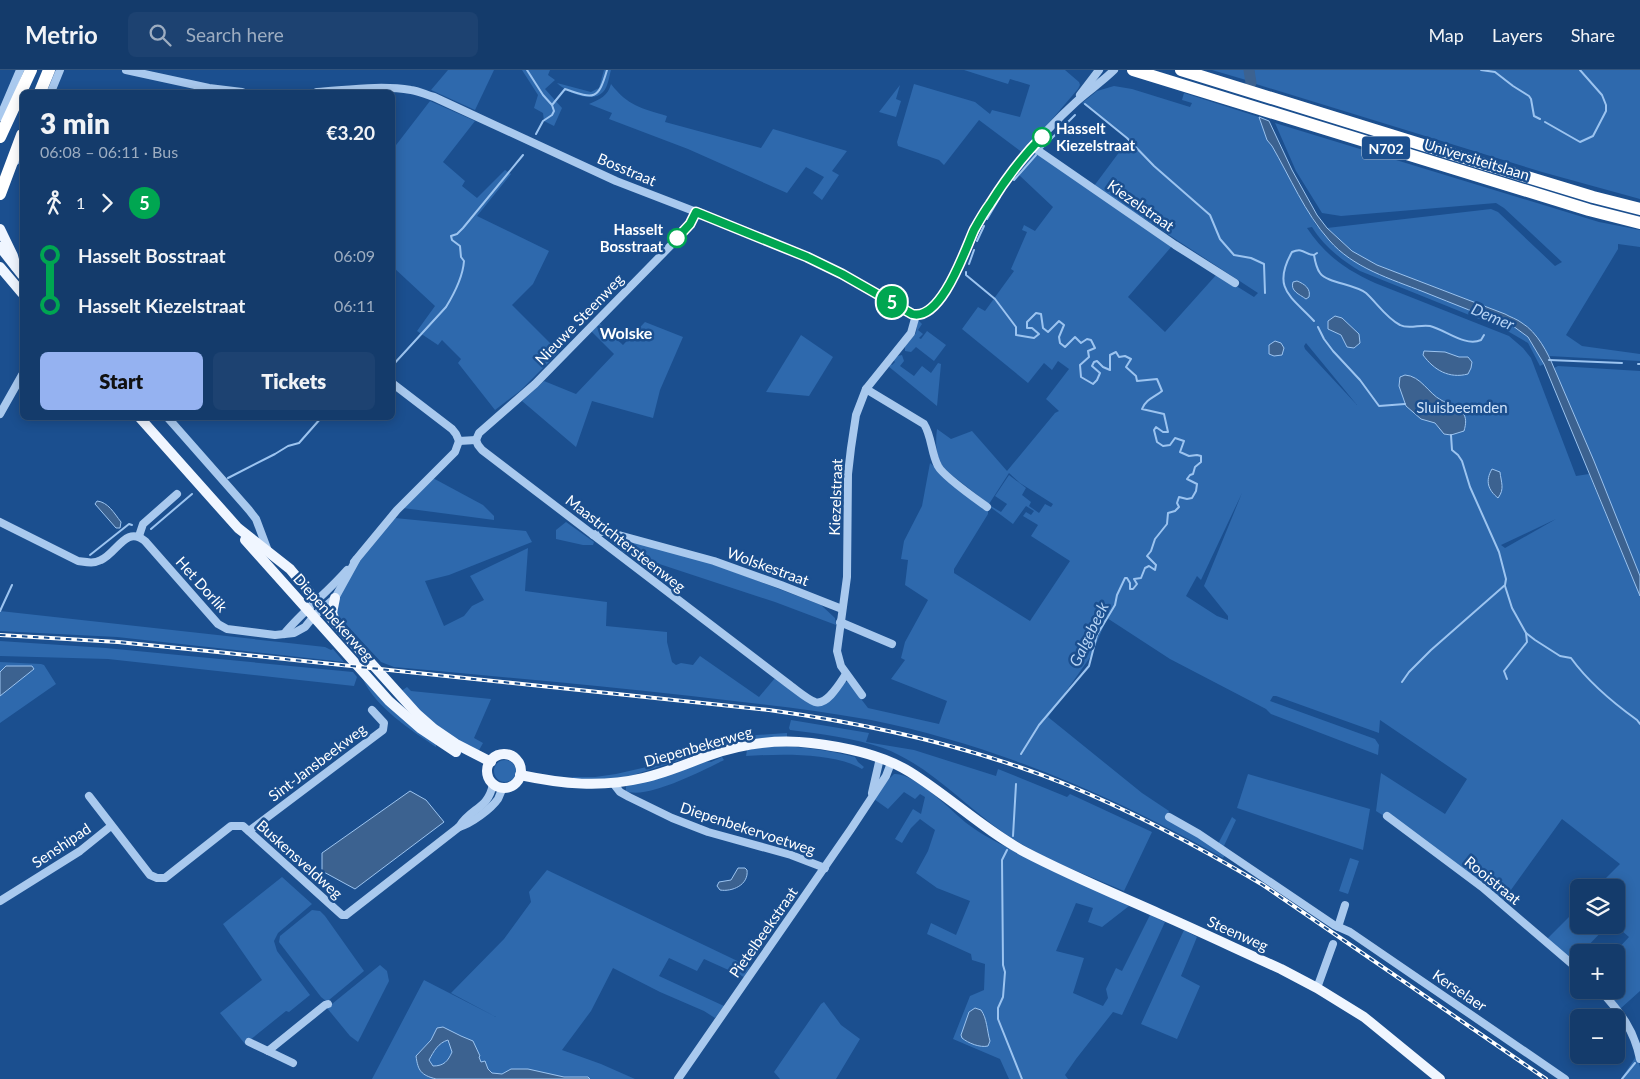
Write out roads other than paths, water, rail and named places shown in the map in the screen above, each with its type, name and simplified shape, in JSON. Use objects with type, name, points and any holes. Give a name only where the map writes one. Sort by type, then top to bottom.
[{"type":"highway","points":[[21,90],[31,70]]},
{"type":"highway","points":[[41,90],[49,70]]},
{"type":"highway","name":"Universiteitslaan","points":[[1132,70],[1589,210],[1640,223]]},
{"type":"highway","name":"Universiteitslaan","points":[[1181,70],[1593,197],[1640,209]]},
{"type":"highway","points":[[0,137],[20,92]]},
{"type":"highway","points":[[0,194],[19,160]]},
{"type":"main road","points":[[0,229],[19,271]]},
{"type":"main road","points":[[0,247],[19,271]]},
{"type":"main road","points":[[1,271],[20,291]]},
{"type":"main road","name":"Diepenbekerweg","points":[[142,420],[238,528],[290,569],[337,625],[417,714],[434,730],[490,764]]},
{"type":"main road","name":"Diepenbekerweg","points":[[238,528],[242,536],[376,687],[405,716],[437,741],[460,754],[490,764]]},
{"type":"main road","points":[[335,598],[332,613],[337,625]]},
{"type":"main road","name":"Diepenbekerweg","points":[[520,775],[563,783],[614,783],[645,777],[732,748],[766,743],[808,742],[826,744],[880,758],[908,771],[947,797],[1007,842]]},
{"type":"main road","points":[[501,755],[510,756],[518,762],[521,769],[520,775],[514,785],[498,786],[488,774],[490,764],[495,757],[501,755]]},
{"type":"main road","name":"Steenweg","points":[[1007,842],[1087,882],[1281,969],[1318,988],[1364,1017],[1440,1079]]},
{"type":"street","points":[[0,117],[20,70]]},
{"type":"street","points":[[52,90],[60,70]]},
{"type":"street","points":[[126,70],[226,90]]},
{"type":"street","points":[[1075,103],[1099,70]]},
{"type":"street","points":[[916,315],[928,312],[941,296],[956,273],[986,210],[1033,147],[1075,103],[1114,70]]},
{"type":"street","name":"Bosstraat","points":[[342,90],[367,88],[412,90],[458,107],[616,181],[807,257],[833,269],[916,315]]},
{"type":"street","points":[[1367,142],[1370,129]]},
{"type":"street","name":"Kiezelstraat","points":[[1033,147],[1175,245],[1236,283]]},
{"type":"street","name":"Nieuwe Steenweg","points":[[476,440],[479,433],[534,384],[680,235],[690,224],[696,212]]},
{"type":"street","name":"Kiezelstraat","points":[[842,609],[847,577],[848,474],[856,415],[866,389],[912,333],[916,315]]},
{"type":"street","points":[[0,414],[20,379]]},
{"type":"street","points":[[320,604],[397,510],[455,452],[459,441],[452,428],[395,386]]},
{"type":"street","points":[[866,389],[924,424],[930,433],[935,458],[941,470],[987,507]]},
{"type":"street","points":[[170,420],[256,519],[268,551]]},
{"type":"street","points":[[459,441],[476,440]]},
{"type":"street","name":"Maastrichtersteenweg","points":[[476,440],[482,450],[791,686],[815,702],[826,700],[846,674]]},
{"type":"street","points":[[0,522],[78,561],[92,563],[102,560],[126,538],[139,536],[143,524],[177,494]]},
{"type":"street","name":"Wolskestraat","points":[[593,535],[604,531],[714,561],[842,609]]},
{"type":"street","name":"Het Dorlik","points":[[139,536],[218,624],[227,628],[284,634],[320,604]]},
{"type":"street","points":[[320,604],[335,598],[356,560]]},
{"type":"street","points":[[842,609],[836,651],[841,666],[862,694]]},
{"type":"street","points":[[840,622],[892,644]]},
{"type":"street","name":"Sint-Jansbeekweg","points":[[248,831],[383,730],[384,723],[372,710]]},
{"type":"street","name":"Pietelbeekstraat","points":[[870,800],[880,758]]},
{"type":"street","name":"Pietelbeekstraat","points":[[678,1079],[825,868],[886,776],[891,763]]},
{"type":"street","name":"Diepenbekervoetweg","points":[[614,783],[620,792],[672,818],[708,832],[792,855],[825,868]]},
{"type":"street","name":"Buskensveldweg","points":[[89,796],[150,875],[164,878],[231,826],[243,826],[342,915],[346,915],[459,827],[464,819],[483,805],[498,786]]},
{"type":"street","name":"Rooistraat","points":[[1387,816],[1482,887],[1570,962]]},
{"type":"street","name":"Kerselaer","points":[[1169,817],[1350,932],[1565,1079]]},
{"type":"street","name":"Senshipad","points":[[0,901],[80,852],[111,826]]},
{"type":"street","points":[[1338,926],[1345,905]]},
{"type":"street","points":[[1318,988],[1333,944]]},
{"type":"street","points":[[1607,999],[1630,1028],[1635,1038],[1640,1059]]},
{"type":"street","points":[[268,1051],[326,1005]]},
{"type":"street","points":[[249,1042],[292,1063]]},
{"type":"water","name":"Demer","points":[[1259,117],[1269,121],[1292,170],[1317,215],[1327,228],[1352,251],[1377,265],[1518,320],[1537,337],[1552,362],[1640,576],[1640,596],[1544,364],[1528,337],[1513,326],[1373,272],[1339,250],[1320,229],[1305,207],[1267,140]]},
{"type":"water","points":[[1297,281],[1308,289],[1309,297],[1306,299],[1293,288],[1293,282]]},
{"type":"water","points":[[1335,316],[1342,318],[1359,334],[1360,343],[1354,348],[1347,347],[1341,335],[1328,329],[1328,321]]},
{"type":"water","points":[[1275,341],[1281,343],[1284,348],[1282,355],[1274,356],[1269,354],[1269,345]]},
{"type":"water","points":[[1424,351],[1445,352],[1459,357],[1468,357],[1472,362],[1471,368],[1468,374],[1461,375],[1442,372],[1423,355]]},
{"type":"water","points":[[1405,375],[1416,378],[1436,397],[1460,410],[1464,414],[1466,423],[1464,431],[1451,435],[1444,434],[1435,423],[1421,419],[1406,406],[1399,386],[1400,377]]},
{"type":"water","points":[[1492,469],[1500,472],[1502,488],[1498,498],[1492,492],[1488,481]]},
{"type":"water","points":[[97,501],[108,506],[121,522],[120,528],[116,528],[95,504]]},
{"type":"water","points":[[6,666],[32,666],[34,669],[0,696],[0,672]]},
{"type":"water","points":[[410,791],[426,800],[444,822],[355,889],[322,871],[322,853]]},
{"type":"water","points":[[738,868],[745,868],[747,870],[745,880],[734,889],[720,890],[717,886],[719,882],[731,880]]},
{"type":"water","points":[[975,1008],[981,1010],[985,1017],[990,1041],[988,1046],[974,1045],[962,1038],[961,1035],[969,1012]]},
{"type":"water","points":[[443,1027],[473,1041],[481,1062],[485,1061],[492,1073],[502,1074],[511,1069],[528,1069],[564,1077],[588,1077],[590,1079],[436,1079],[421,1072],[416,1056],[431,1040],[437,1028]],"holes":[[[448,1040],[452,1052],[443,1064],[433,1066],[429,1060],[439,1045],[445,1041]]]},
{"type":"waterway","points":[[527,70],[543,95],[552,105],[554,111],[552,115],[543,121],[536,134]]},
{"type":"waterway","points":[[552,105],[565,89],[583,95],[594,95],[601,87],[607,70]]},
{"type":"waterway","name":"Demer","points":[[1249,70],[1251,83]]},
{"type":"waterway","points":[[1481,70],[1495,72],[1529,96],[1534,116],[1540,119]]},
{"type":"waterway","points":[[1545,122],[1580,142],[1593,136],[1606,111],[1606,105],[1602,95],[1580,70]]},
{"type":"waterway","points":[[1085,104],[1127,138],[1154,166],[1210,215],[1220,239],[1234,255],[1251,258],[1264,264],[1265,293]]},
{"type":"waterway","name":"Galgebeek","points":[[1041,149],[1075,115]]},
{"type":"waterway","points":[[395,363],[446,307],[455,290],[464,261],[461,257],[460,246],[452,240],[451,236],[457,234],[463,228],[523,155]]},
{"type":"waterway","name":"Galgebeek","points":[[1014,180],[1036,155]]},
{"type":"waterway","name":"Galgebeek","points":[[987,219],[1000,197]]},
{"type":"waterway","name":"Galgebeek","points":[[977,241],[984,226]]},
{"type":"waterway","name":"Galgebeek","points":[[969,264],[974,250]]},
{"type":"waterway","points":[[1314,321],[1287,291],[1283,275],[1292,252],[1299,250],[1311,255],[1317,253]]},
{"type":"waterway","points":[[1314,255],[1318,269],[1323,276],[1355,287],[1366,293],[1386,314],[1400,325],[1407,327],[1430,326],[1462,340],[1475,342],[1481,340],[1484,335]]},
{"type":"waterway","name":"Galgebeek","points":[[966,272],[966,275],[995,299],[1016,327],[1016,335],[1034,338],[1039,334],[1032,328],[1027,328],[1027,322],[1036,313],[1041,314],[1043,328],[1048,332],[1059,321],[1064,325],[1059,337],[1060,343],[1065,347],[1075,337],[1081,343],[1087,339],[1091,340],[1095,348],[1088,351],[1089,357],[1080,365],[1081,377],[1093,384],[1100,373],[1092,366],[1094,362],[1097,361],[1103,367],[1110,370],[1110,355],[1116,352],[1119,357],[1125,356],[1131,359],[1126,367],[1136,376],[1137,381],[1157,379],[1162,391],[1148,400],[1142,409],[1164,414],[1168,432],[1163,432],[1156,427],[1154,430],[1157,442],[1163,446],[1170,445],[1175,438],[1184,441],[1180,452],[1189,456],[1201,456],[1201,462],[1187,479],[1197,484],[1196,491],[1192,498],[1179,497],[1177,503],[1179,507],[1175,511],[1168,513],[1167,524],[1155,539],[1147,556],[1156,565],[1155,570],[1149,566],[1145,568],[1141,578],[1134,579],[1137,584],[1133,589],[1130,589],[1130,583],[1125,578],[1117,595],[1115,605],[1097,635],[1089,666],[1039,725],[1021,754]]},
{"type":"waterway","points":[[1318,327],[1333,351],[1360,380],[1379,406],[1405,404]]},
{"type":"waterway","points":[[1549,360],[1622,363]]},
{"type":"waterway","points":[[228,478],[288,446],[299,443],[319,420]]},
{"type":"waterway","points":[[1402,682],[1409,672],[1431,650],[1505,585],[1506,579],[1499,552],[1470,487],[1462,461],[1452,450],[1451,435]]},
{"type":"waterway","points":[[151,529],[192,494]]},
{"type":"waterway","points":[[90,555],[129,524],[132,525]]},
{"type":"waterway","points":[[0,611],[12,585]]},
{"type":"waterway","points":[[1505,586],[1512,608],[1526,633],[1560,656],[1571,658],[1593,684],[1640,724]]},
{"type":"waterway","points":[[1507,679],[1504,671],[1527,642],[1526,633]]},
{"type":"waterway","name":"Galgebeek","points":[[1013,836],[1016,784]]},
{"type":"waterway","name":"Galgebeek","points":[[1007,850],[1002,860],[1003,965],[1005,972],[1003,997],[998,1008],[998,1019],[1022,1079]]},
{"type":"waterway","points":[[1622,1079],[1635,1063]]},
{"type":"railway","points":[[0,635],[118,642],[769,710],[882,730],[993,758],[1091,795],[1141,818],[1215,857],[1263,885],[1546,1079]]},
{"type":"place","name":"Hasselt Kiezelstraat","points":[[1042,137]]},
{"type":"place","name":"Hasselt Bosstraat","points":[[677,238]]},
{"type":"district","name":"Wolske","points":[[626,332]]},
{"type":"park label","name":"Sluisbeemden","points":[[1462,407]]}]
